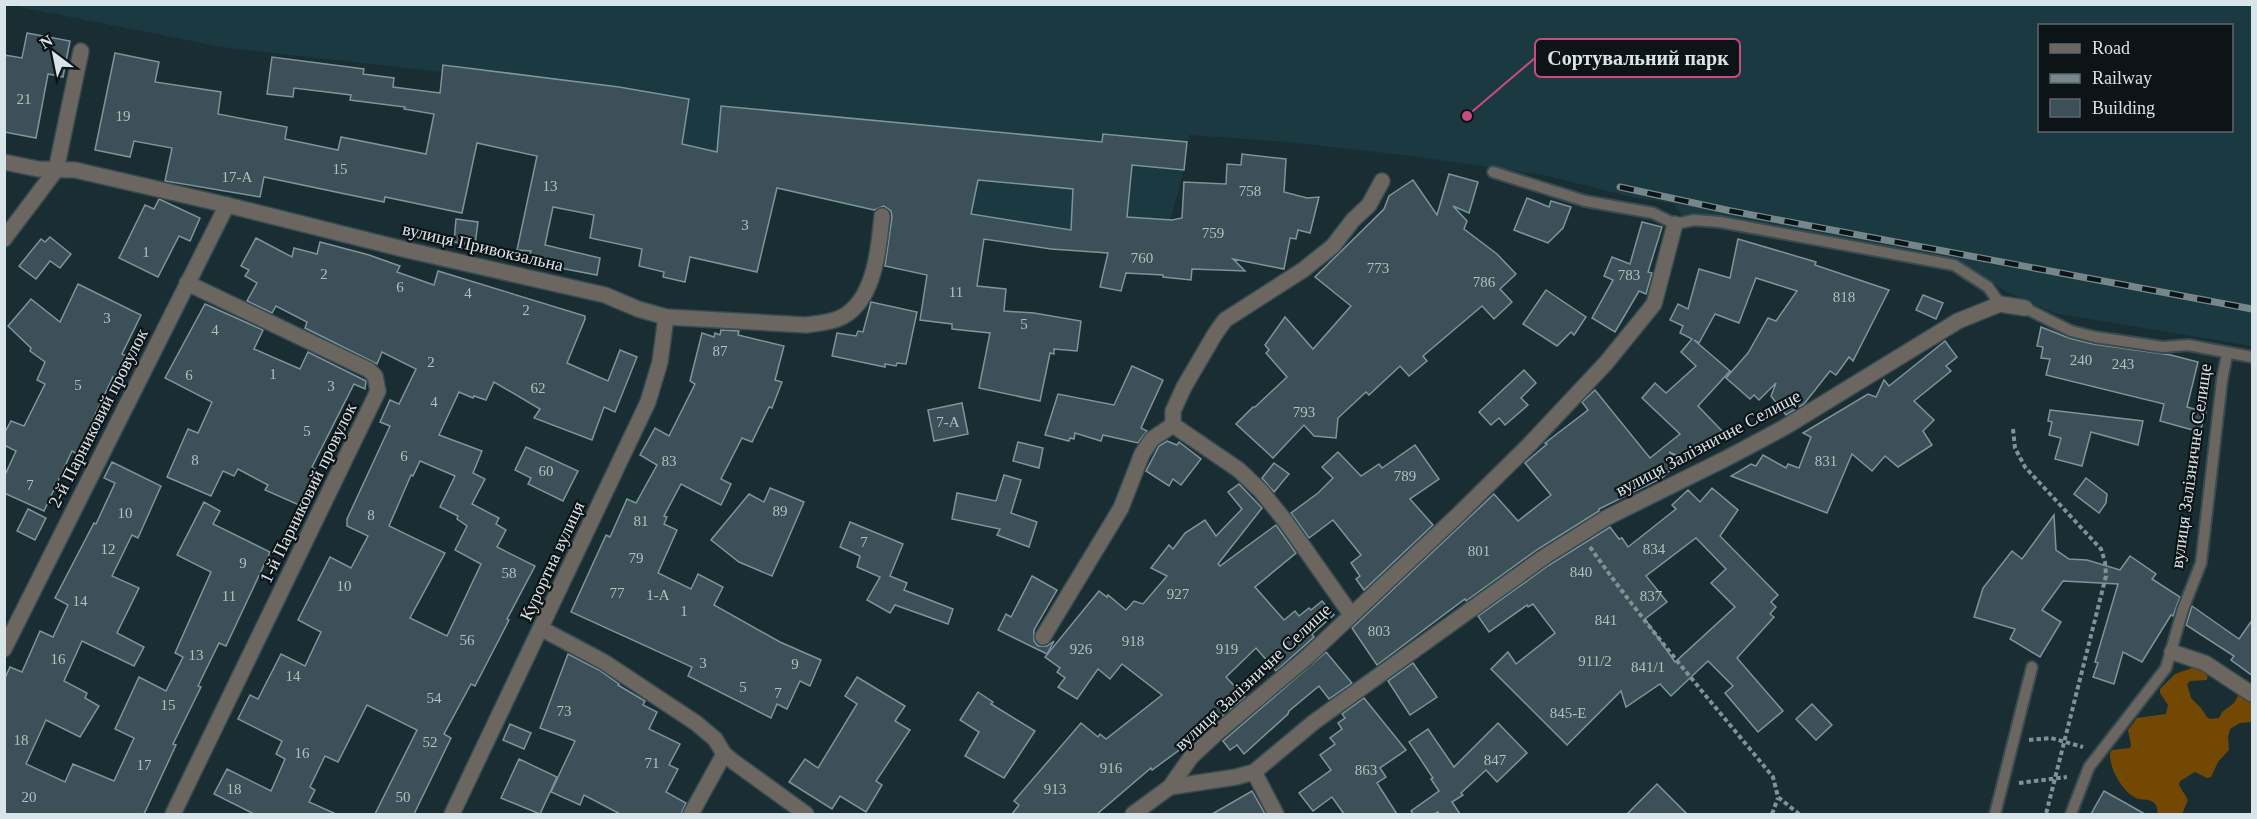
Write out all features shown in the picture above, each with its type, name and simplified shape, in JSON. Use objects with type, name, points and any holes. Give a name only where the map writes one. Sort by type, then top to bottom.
[{"type":"street","points":[[4,239],[56,170],[81,51]]},
{"type":"street","name":"вулиця Привокзальна","points":[[4,162],[38,169],[75,170],[227,205],[407,250],[605,295],[638,309],[666,317],[806,325],[826,323],[847,315],[864,297],[877,263],[882,216]]},
{"type":"street","points":[[1043,637],[1121,508],[1142,454],[1152,439],[1173,425],[1173,411],[1184,387],[1225,320],[1304,270],[1333,246],[1353,220],[1369,205],[1382,181]]},
{"type":"street","name":"2-й Парниковий провулок","points":[[4,649],[227,205]]},
{"type":"street","name":"вулиця Залізничне Селище","points":[[1170,787],[1191,757],[1306,658],[1514,461],[1606,363],[1654,304],[1675,224]]},
{"type":"street","name":"1-й Парниковий провулок","points":[[173,814],[378,391],[375,376],[369,370],[187,283]]},
{"type":"street","name":"вулиця Залізничне Селище","points":[[1170,787],[1254,772],[1314,722],[1544,557],[1606,518],[1785,427],[1940,330],[2000,304],[2025,308]]},
{"type":"street","name":"Курортна вулиця","points":[[452,814],[648,402],[660,362],[666,317]]},
{"type":"street","name":"вулиця Залізничне Селище","points":[[1173,425],[1239,470],[1262,491],[1350,614]]},
{"type":"street","points":[[542,629],[604,662],[696,723],[715,740],[724,754],[806,814]]},
{"type":"street","points":[[2172,652],[2205,663],[2253,694]]},
{"type":"street","points":[[691,814],[724,754]]},
{"type":"street","points":[[1254,772],[1276,814]]},
{"type":"street","points":[[1133,814],[1170,787]]},
{"type":"lane","points":[[1493,172],[1585,201],[1653,213],[1675,224],[1694,220],[1720,222],[1954,265],[1988,287],[2000,304]]},
{"type":"lane","name":"вулиця Залізничне Селище","points":[[2025,308],[2071,331],[2095,337],[2163,347],[2188,345],[2253,357]]},
{"type":"lane","name":"вулиця Залізничне Селище","points":[[2071,814],[2089,767],[2166,668],[2172,652],[2183,609],[2201,563],[2227,354]]},
{"type":"lane","points":[[1995,814],[2032,667]]},
{"type":"path","points":[[2013,429],[2015,448],[2025,467],[2101,549],[2105,562],[2106,576],[2046,814]]},
{"type":"path","points":[[1581,534],[1627,600],[1657,633],[1773,777],[1778,797],[1772,814]]},
{"type":"path","points":[[2013,740],[2051,738],[2081,747],[2107,744]]},
{"type":"path","points":[[1999,798],[2018,783],[2036,779],[2063,779],[2089,767]]},
{"type":"path","points":[[1778,797],[1799,814]]},
{"type":"shaded area","points":[[10,5],[2252,5],[2252,346],[2054,313],[2003,290],[1991,281],[1948,266],[1682,216],[1674,204],[1632,197],[1544,175],[1411,156],[1288,142],[1189,135],[1184,170],[1166,236],[1071,250],[1051,249],[965,235],[911,240],[905,271],[881,266],[891,221],[886,220],[887,214],[733,178],[441,80],[442,72],[222,47]]},
{"type":"shaded area","points":[[2195,667],[2208,672],[2207,680],[2190,681],[2187,684],[2191,698],[2207,717],[2219,718],[2222,712],[2234,703],[2239,694],[2252,696],[2252,722],[2240,723],[2230,729],[2229,750],[2218,762],[2211,777],[2207,778],[2195,772],[2180,781],[2179,785],[2188,800],[2182,814],[2158,814],[2154,803],[2136,798],[2125,789],[2114,771],[2110,753],[2112,750],[2130,748],[2128,730],[2137,718],[2166,714],[2168,705],[2160,689],[2175,674]]},
{"type":"building","points":[[27,33],[70,41],[63,77],[48,74],[36,138],[4,132],[4,55],[22,58]]},
{"type":"building","points":[[115,53],[159,62],[155,82],[221,92],[218,114],[287,127],[285,139],[338,150],[341,137],[426,154],[434,114],[404,109],[405,107],[350,100],[351,95],[294,88],[293,97],[267,94],[272,57],[364,69],[363,74],[394,78],[393,87],[440,93],[443,65],[619,87],[689,99],[682,144],[717,152],[721,106],[1102,142],[1103,134],[1187,142],[1184,170],[1132,165],[1127,217],[1172,220],[1182,218],[1184,182],[1226,184],[1227,164],[1241,165],[1242,154],[1286,159],[1284,192],[1307,198],[1319,197],[1310,233],[1298,230],[1296,239],[1290,238],[1284,269],[1233,259],[1245,271],[1192,269],[1191,280],[1163,277],[1163,275],[1126,273],[1121,291],[1100,287],[1108,253],[1051,249],[984,239],[977,286],[1006,289],[1004,311],[1034,313],[1081,321],[1077,351],[1054,349],[1054,354],[1050,353],[1040,401],[979,388],[990,333],[952,329],[952,324],[920,320],[927,275],[885,266],[892,217],[891,211],[884,206],[874,210],[777,188],[757,272],[690,257],[685,282],[663,277],[664,272],[639,266],[642,249],[590,238],[594,215],[553,207],[545,245],[600,258],[597,275],[528,262],[531,251],[517,250],[537,156],[477,143],[462,213],[385,197],[384,202],[264,177],[260,197],[165,181],[172,148],[134,141],[130,157],[95,150]],"holes":[[[978,180],[1073,189],[1071,230],[971,214]]]},
{"type":"building","points":[[1449,174],[1478,182],[1469,213],[1453,206],[1467,221],[1464,229],[1497,254],[1516,274],[1500,289],[1512,302],[1494,319],[1482,306],[1423,356],[1427,361],[1409,376],[1400,366],[1369,395],[1366,392],[1338,418],[1336,438],[1314,436],[1304,425],[1273,458],[1236,424],[1287,377],[1266,353],[1269,350],[1265,345],[1285,317],[1313,349],[1351,306],[1315,277],[1384,209],[1389,196],[1413,180],[1437,215]]},
{"type":"building","points":[[1527,198],[1549,207],[1551,201],[1571,207],[1563,228],[1548,243],[1514,230]]},
{"type":"building","points":[[159,199],[200,218],[190,241],[179,236],[158,277],[119,258],[145,205],[154,209]]},
{"type":"building","points":[[456,219],[478,222],[475,245],[454,242]]},
{"type":"building","points":[[1642,222],[1662,227],[1648,272],[1652,273],[1646,294],[1639,291],[1615,332],[1592,318],[1613,280],[1604,276],[1612,257],[1630,264]]},
{"type":"building","points":[[50,237],[71,254],[60,268],[50,261],[36,279],[19,266],[41,239],[45,242]]},
{"type":"building","points":[[256,238],[292,257],[294,248],[317,254],[320,242],[400,266],[397,272],[434,285],[438,271],[585,316],[567,363],[608,381],[620,350],[637,357],[615,412],[604,407],[592,440],[534,418],[540,409],[494,382],[486,400],[459,392],[439,435],[482,451],[473,473],[485,479],[472,504],[499,518],[496,524],[506,530],[497,547],[535,566],[475,686],[471,684],[444,734],[451,738],[414,814],[375,814],[417,730],[367,705],[338,762],[325,756],[310,787],[315,790],[309,802],[336,814],[254,814],[214,794],[227,769],[271,791],[285,759],[276,754],[282,741],[238,719],[250,695],[258,699],[281,654],[305,666],[321,632],[298,620],[330,557],[351,568],[368,536],[347,526],[347,519],[390,426],[380,422],[390,400],[399,404],[416,369],[382,352],[377,364],[305,328],[307,322],[276,306],[272,313],[247,301],[257,283],[245,276],[249,270],[241,266]],"holes":[[[420,461],[455,476],[440,507],[458,516],[457,519],[467,526],[455,550],[481,564],[447,636],[410,618],[445,553],[389,526],[411,475],[413,476]]]},
{"type":"building","points":[[1738,239],[1816,262],[1815,265],[1889,290],[1853,361],[1849,357],[1836,375],[1830,371],[1804,404],[1786,415],[1771,396],[1776,383],[1759,400],[1754,395],[1750,399],[1726,378],[1748,353],[1768,318],[1776,321],[1797,291],[1756,278],[1739,323],[1715,314],[1699,343],[1694,340],[1730,371],[1698,406],[1724,433],[1706,451],[1699,444],[1683,458],[1669,452],[1680,461],[1662,478],[1599,509],[1538,549],[1466,601],[1465,599],[1377,665],[1352,628],[1494,494],[1518,521],[1551,495],[1525,463],[1547,444],[1545,443],[1588,410],[1582,402],[1595,390],[1650,458],[1680,434],[1642,398],[1655,383],[1666,393],[1696,366],[1681,352],[1692,339],[1680,333],[1683,326],[1670,320],[1678,304],[1688,309],[1699,269],[1730,278]]},
{"type":"building","points":[[78,284],[141,315],[122,354],[128,357],[117,380],[113,377],[85,436],[88,438],[79,455],[72,451],[44,511],[4,493],[4,477],[16,451],[4,445],[4,434],[11,421],[24,426],[45,384],[37,380],[45,362],[30,351],[31,348],[8,326],[31,299],[60,322]]},
{"type":"building","points":[[1546,290],[1586,317],[1574,335],[1571,332],[1557,346],[1523,324]]},
{"type":"building","points":[[1923,295],[1943,303],[1936,319],[1916,310]]},
{"type":"building","points":[[871,302],[917,312],[906,364],[897,363],[896,366],[885,364],[885,367],[832,356],[837,333],[856,336],[858,331],[863,332]]},
{"type":"building","points":[[205,304],[263,330],[254,349],[300,369],[308,352],[366,381],[365,389],[354,384],[312,467],[316,470],[299,505],[265,490],[268,485],[238,469],[234,476],[223,471],[211,496],[167,477],[188,429],[198,433],[212,402],[165,378]]},
{"type":"building","points":[[2041,327],[2093,344],[2171,355],[2198,362],[2187,407],[2206,412],[2200,432],[2160,421],[2164,404],[2046,375],[2050,359],[2041,358],[2043,347],[2037,346]]},
{"type":"building","points":[[721,330],[739,331],[738,335],[784,346],[775,380],[782,382],[772,408],[769,407],[752,442],[742,438],[721,479],[731,484],[721,505],[681,484],[664,516],[667,517],[664,524],[677,530],[658,573],[691,589],[698,574],[723,587],[714,605],[780,642],[821,660],[810,686],[800,681],[787,709],[777,704],[771,718],[688,676],[692,667],[571,612],[606,535],[610,537],[627,499],[636,503],[657,465],[640,455],[655,428],[669,436],[695,384],[690,381],[702,333],[714,337],[715,333],[720,335]]},
{"type":"building","points":[[1945,341],[1957,357],[1946,366],[1951,371],[1914,401],[1934,420],[1923,431],[1932,445],[1898,467],[1885,456],[1872,471],[1852,454],[1827,513],[1731,476],[1751,464],[1756,466],[1763,455],[1786,468],[1788,464],[1799,468],[1811,437],[1803,433],[1868,394],[1876,397],[1884,380],[1889,386]]},
{"type":"building","points":[[1132,366],[1163,380],[1141,428],[1147,431],[1138,443],[1103,435],[1101,441],[1075,433],[1074,439],[1070,438],[1069,441],[1045,435],[1058,394],[1114,405]]},
{"type":"building","points":[[1524,370],[1536,383],[1521,398],[1528,405],[1505,425],[1499,418],[1491,425],[1479,412]]},
{"type":"building","points":[[962,403],[968,434],[934,441],[928,410]]},
{"type":"building","points":[[2050,410],[2143,421],[2138,445],[2091,432],[2082,466],[2055,459],[2061,438],[2049,435],[2052,422],[2048,421]]},
{"type":"building","points":[[1167,441],[1177,445],[1179,442],[1201,459],[1181,485],[1173,479],[1169,486],[1146,471],[1159,446]]},
{"type":"building","points":[[1018,442],[1043,448],[1039,468],[1013,461]]},
{"type":"building","points":[[1415,445],[1439,479],[1410,499],[1433,525],[1364,590],[1356,579],[1360,576],[1351,563],[1361,555],[1333,520],[1309,538],[1291,513],[1318,493],[1333,478],[1322,467],[1338,452],[1361,476],[1379,464],[1382,468]]},
{"type":"building","points":[[526,447],[578,471],[563,501],[528,484],[531,478],[515,470]]},
{"type":"building","points":[[112,462],[161,486],[138,538],[132,535],[112,576],[139,588],[117,633],[144,647],[134,666],[82,641],[64,681],[87,693],[85,698],[99,706],[80,737],[46,720],[26,764],[65,782],[73,764],[114,781],[134,738],[115,729],[139,677],[166,691],[183,657],[175,653],[211,572],[177,555],[204,502],[220,511],[213,524],[270,552],[226,646],[219,643],[198,686],[201,687],[173,744],[176,745],[144,814],[4,814],[4,680],[10,667],[22,672],[40,631],[53,637],[68,605],[55,598],[94,523],[96,524],[115,483],[104,478]]},
{"type":"building","points":[[1274,463],[1289,474],[1274,492],[1262,478]]},
{"type":"building","points":[[1004,475],[1021,480],[1011,513],[1037,522],[1029,547],[997,535],[1000,529],[952,519],[957,493],[996,501]]},
{"type":"building","points":[[2086,478],[2107,494],[2106,503],[2099,513],[2074,494]]},
{"type":"building","points":[[1239,484],[1262,508],[1218,564],[1220,566],[1276,525],[1296,553],[1255,587],[1284,620],[1295,611],[1299,616],[1309,608],[1311,610],[1322,601],[1334,615],[1312,634],[1314,637],[1276,671],[1256,648],[1226,677],[1245,697],[1200,735],[1152,770],[1151,768],[1097,814],[1012,814],[1019,805],[1014,801],[1081,723],[1098,737],[1100,734],[1106,739],[1162,695],[1122,664],[1110,679],[1098,669],[1077,699],[1058,687],[1065,678],[1057,672],[1060,668],[1045,657],[1099,591],[1107,597],[1108,595],[1126,610],[1134,601],[1143,604],[1167,576],[1151,568],[1169,545],[1173,549],[1185,533],[1205,520],[1216,536],[1242,509],[1228,492]]},
{"type":"building","points":[[770,488],[804,502],[772,576],[739,562],[711,540],[749,494],[764,502]]},
{"type":"building","points":[[1712,488],[1738,510],[1720,536],[1778,595],[1771,602],[1776,607],[1770,614],[1774,617],[1737,658],[1783,711],[1758,732],[1725,693],[1733,686],[1708,661],[1671,696],[1660,684],[1626,707],[1621,691],[1567,745],[1491,669],[1508,652],[1516,664],[1555,633],[1533,604],[1528,607],[1527,605],[1489,632],[1478,616],[1549,565],[1610,527],[1628,547],[1676,509],[1672,505],[1688,490],[1700,502]],"holes":[[[1696,538],[1726,569],[1711,583],[1735,607],[1675,662],[1645,619],[1667,602],[1646,576]]]},
{"type":"building","points":[[28,509],[46,518],[35,540],[17,531]]},
{"type":"building","points":[[2054,515],[2056,550],[2069,559],[2087,560],[2120,570],[2130,556],[2156,574],[2152,579],[2180,597],[2173,616],[2171,615],[2142,662],[2123,652],[2114,684],[2093,677],[2098,663],[2095,662],[2118,584],[2063,581],[2042,610],[2061,622],[2040,657],[2010,639],[2015,629],[1974,617],[1983,588],[2012,551],[2022,559]]},
{"type":"building","points":[[850,522],[903,544],[890,576],[907,583],[904,590],[953,609],[948,624],[895,605],[890,613],[867,600],[880,577],[857,567],[860,556],[840,547]]},
{"type":"building","points":[[1032,576],[1057,590],[1034,630],[1034,641],[1038,646],[1047,646],[1054,641],[1047,654],[998,630],[1006,614],[1011,617]]},
{"type":"building","points":[[2192,606],[2239,639],[2253,619],[2253,676],[2231,660],[2234,656],[2186,625]]},
{"type":"building","points":[[1326,652],[1352,683],[1329,699],[1319,686],[1244,754],[1237,745],[1230,750],[1223,741]]},
{"type":"building","points":[[568,654],[599,670],[618,685],[645,701],[643,705],[657,712],[649,729],[680,744],[669,765],[678,769],[666,792],[686,803],[681,814],[620,814],[584,795],[580,805],[551,792],[575,741],[540,728]]},
{"type":"building","points":[[1413,663],[1437,697],[1410,715],[1388,681]]},
{"type":"building","points":[[857,677],[905,706],[895,721],[910,730],[876,781],[882,785],[866,812],[840,796],[832,809],[789,782],[805,759],[818,768],[857,704],[845,696]]},
{"type":"building","points":[[978,692],[993,702],[991,704],[1035,731],[1004,778],[965,756],[979,732],[960,720]]},
{"type":"building","points":[[1364,698],[1406,750],[1380,768],[1386,777],[1377,783],[1397,814],[1344,814],[1332,797],[1313,811],[1299,793],[1331,770],[1320,755],[1335,744],[1330,738],[1342,729],[1338,723],[1345,718],[1342,714]]},
{"type":"building","points":[[1812,704],[1832,725],[1816,740],[1796,719]]},
{"type":"building","points":[[1498,723],[1527,753],[1497,782],[1486,770],[1461,793],[1463,795],[1452,802],[1460,814],[1439,814],[1438,812],[1413,814],[1411,811],[1439,791],[1409,742],[1428,729],[1454,767]]},
{"type":"building","points":[[510,724],[531,733],[524,749],[503,740]]},
{"type":"building","points":[[519,759],[557,777],[540,814],[501,798]]},
{"type":"building","points":[[1657,784],[1687,814],[1627,814]]},
{"type":"building","points":[[1252,791],[1265,814],[1212,814]]},
{"type":"building","points":[[2104,791],[2145,814],[2091,814]]},
{"type":"railway","points":[[1620,187],[1731,211],[2252,309]]},
{"type":"place","name":"Сортувальний парк","points":[[1467,116]]}]
